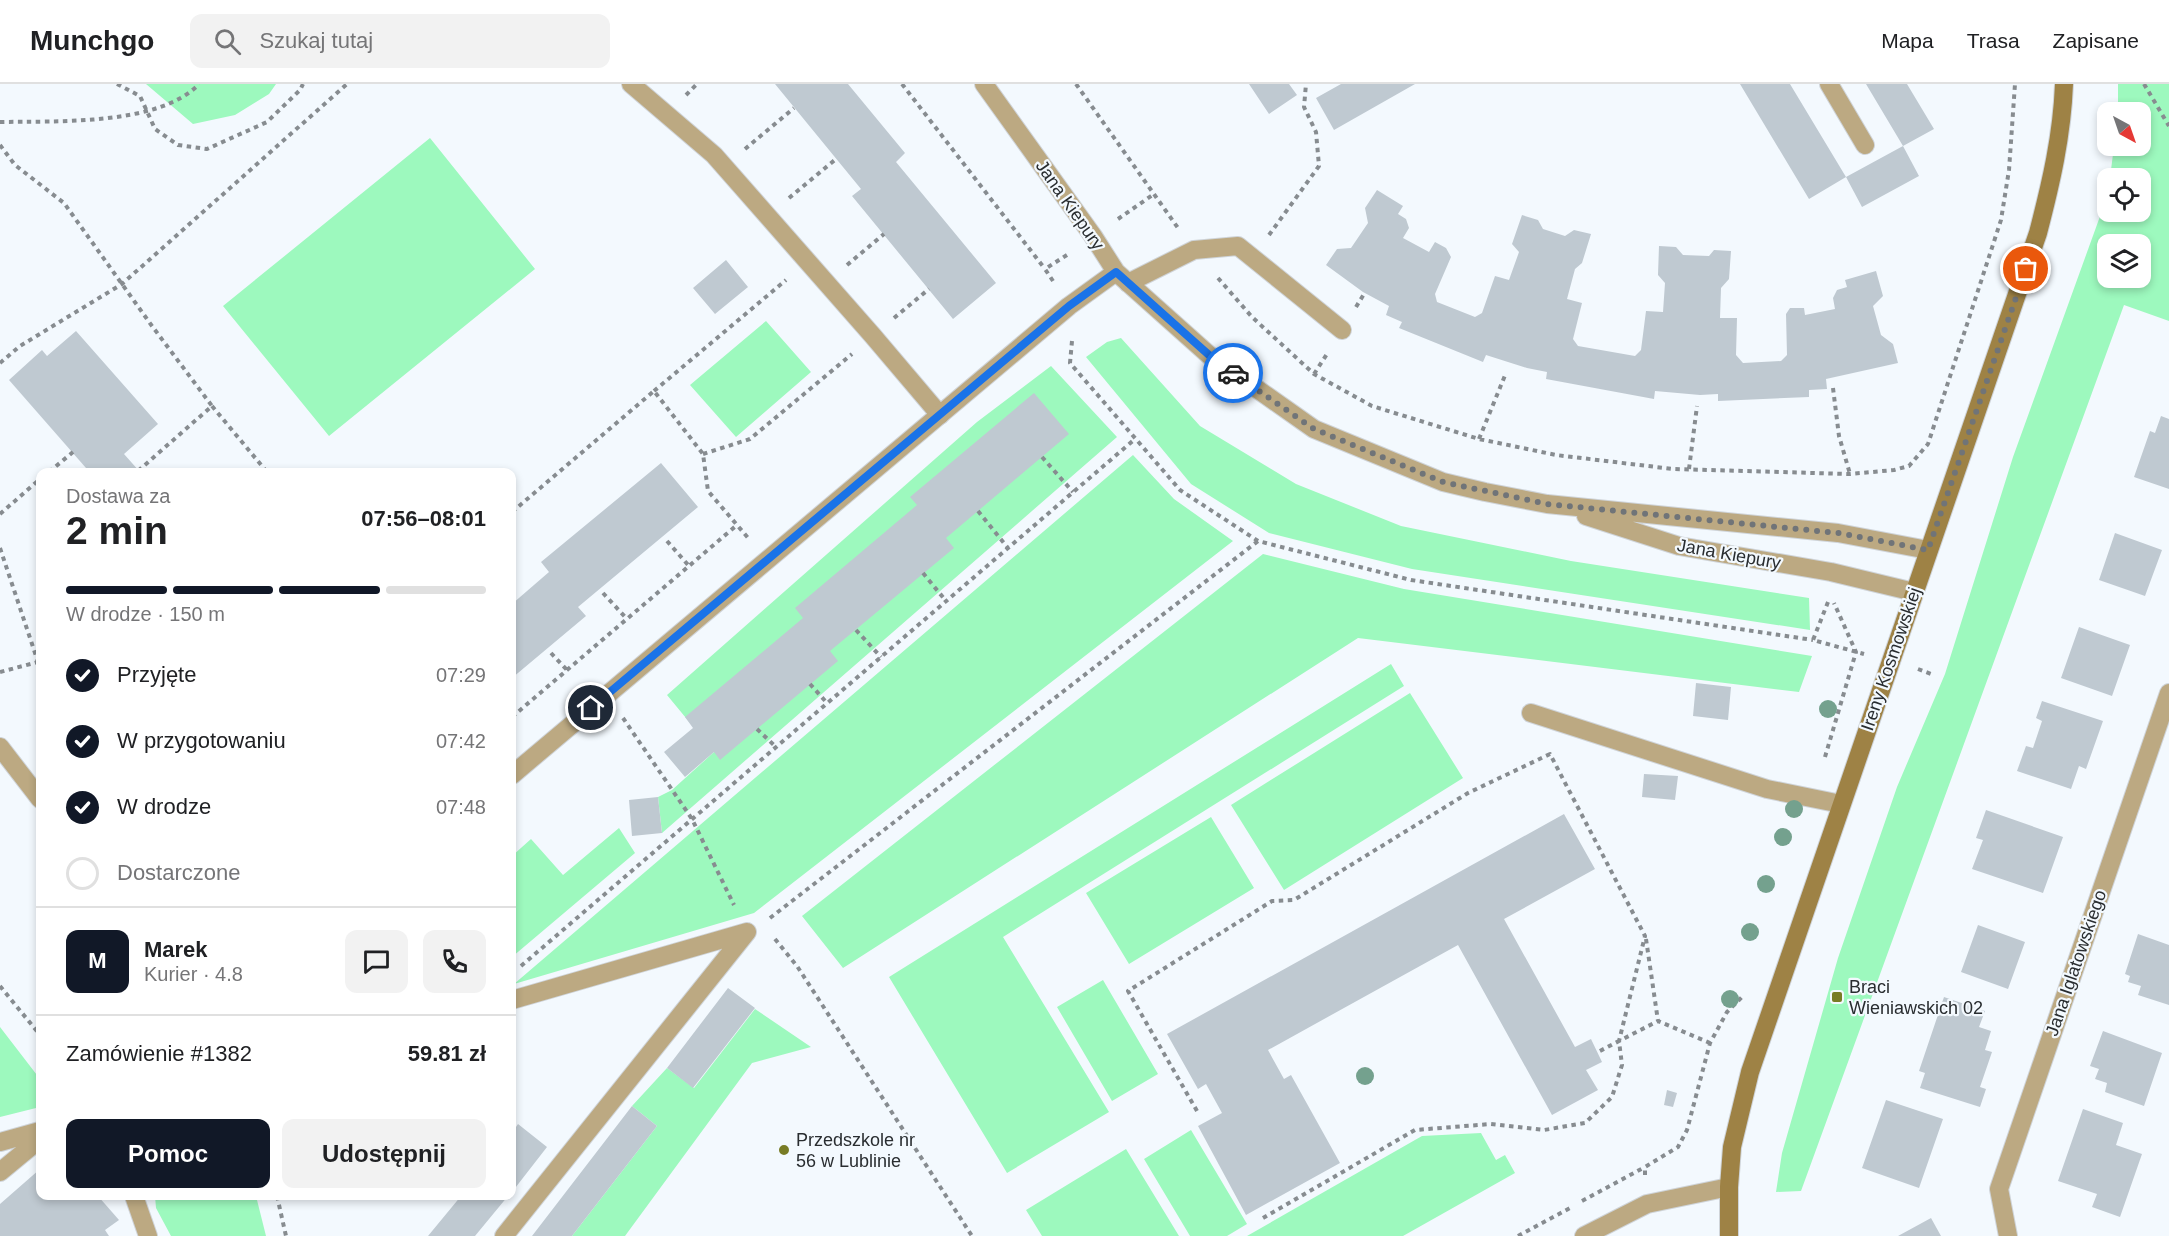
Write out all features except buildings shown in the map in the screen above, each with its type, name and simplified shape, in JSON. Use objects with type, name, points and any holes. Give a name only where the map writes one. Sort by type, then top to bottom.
[{"type":"street","points":[[631,84],[714,155],[940,415]]},
{"type":"street","name":"Jana Kiepury","points":[[984,84],[1122,277],[1209,355],[1314,429],[1443,482],[1547,504],[1679,546],[1831,572],[1914,592]]},
{"type":"street","points":[[1829,84],[1865,145]]},
{"type":"street","name":"Ireny Kosmowskiej","points":[[1729,1236],[1732,1148],[1750,1072],[2038,233],[2058,152],[2064,84]]},
{"type":"street","points":[[516,772],[1069,306],[1122,277],[1194,250],[1238,246],[1342,330]]},
{"type":"street","name":"Jana Kiepury","points":[[1547,504],[1838,533],[1928,550]]},
{"type":"street","name":"Jana Iglatowskiego","points":[[2008,1236],[1999,1189],[2169,693]]},
{"type":"street","points":[[1531,713],[1767,789],[1841,804]]},
{"type":"street","points":[[0,747],[36,794]]},
{"type":"street","points":[[516,999],[754,928]]},
{"type":"street","points":[[504,1236],[754,928]]},
{"type":"street","points":[[0,1142],[36,1132]]},
{"type":"street","points":[[0,1172],[36,1142]]},
{"type":"street","points":[[1584,1236],[1647,1204],[1729,1187]]},
{"type":"street","points":[[135,1200],[148,1236]]},
{"type":"path","points":[[117,84],[140,96],[155,129],[178,145],[207,149],[267,122],[300,90],[303,84]]},
{"type":"path","points":[[0,122],[109,120],[177,101],[199,84]]},
{"type":"path","points":[[0,363],[20,346],[122,284],[346,84]]},
{"type":"path","points":[[902,84],[1046,269],[1069,306],[1072,332],[1070,363],[1180,490],[1258,541],[1411,580],[1813,640],[1856,652]]},
{"type":"path","points":[[1076,84],[1194,250],[1252,317],[1314,374],[1372,406],[1479,439],[1556,455],[1689,470],[1850,474],[1894,470],[1909,466],[1928,444],[2001,220],[2009,170],[2015,84]]},
{"type":"path","points":[[1278,221],[1319,166],[1316,132],[1304,107],[1306,84]]},
{"type":"path","points":[[2144,84],[2169,126]]},
{"type":"path","points":[[724,166],[794,108]]},
{"type":"path","points":[[0,145],[15,165],[64,203],[212,406],[264,468]]},
{"type":"path","points":[[767,216],[836,159]]},
{"type":"path","points":[[1046,269],[1154,194]]},
{"type":"path","points":[[826,283],[884,234]]},
{"type":"path","points":[[516,509],[808,261]]},
{"type":"path","points":[[703,454],[750,439],[929,289]]},
{"type":"path","points":[[1479,439],[1506,373]]},
{"type":"path","points":[[1833,388],[1839,436],[1850,474]]},
{"type":"path","points":[[654,392],[703,454],[708,491],[767,560]]},
{"type":"path","points":[[141,468],[212,406]]},
{"type":"path","points":[[1689,470],[1697,406]]},
{"type":"path","points":[[520,966],[1135,439]]},
{"type":"path","points":[[54,468],[73,452]]},
{"type":"path","points":[[1042,457],[1072,492]]},
{"type":"path","points":[[0,514],[36,483]]},
{"type":"path","points":[[978,512],[1008,548]]},
{"type":"path","points":[[516,714],[737,525]]},
{"type":"path","points":[[667,541],[689,566]]},
{"type":"path","points":[[754,928],[1258,541]]},
{"type":"path","points":[[0,548],[36,651]]},
{"type":"path","points":[[923,573],[946,601]]},
{"type":"path","points":[[603,592],[627,619]]},
{"type":"path","points":[[1812,797],[1856,652],[1831,595],[1813,640]]},
{"type":"path","points":[[856,630],[881,657]]},
{"type":"path","points":[[550,653],[567,670]]},
{"type":"path","points":[[0,672],[36,663]]},
{"type":"path","points":[[810,684],[827,703]]},
{"type":"path","points":[[607,694],[692,819],[754,928],[797,966],[972,1236]]},
{"type":"path","points":[[756,729],[776,747]]},
{"type":"path","points":[[1197,1111],[1128,991],[1272,901],[1294,900],[1468,793],[1550,754],[1645,936],[1658,1021]]},
{"type":"path","points":[[1263,1218],[1415,1131],[1491,1124],[1544,1130],[1585,1123],[1612,1097],[1622,1065],[1619,1041],[1645,936]]},
{"type":"path","points":[[0,986],[36,1030]]},
{"type":"path","points":[[1647,1204],[1645,1167],[1678,1147],[1688,1130],[1710,1043],[1727,1012],[1746,994]]},
{"type":"path","points":[[1598,1052],[1658,1021]]},
{"type":"path","points":[[1658,1021],[1710,1043]]},
{"type":"path","points":[[278,1200],[286,1236]]},
{"type":"green space","points":[[146,84],[276,84],[269,94],[235,115],[193,124]]},
{"type":"green space","points":[[2118,84],[2169,84],[2169,321],[2124,305],[1801,1191],[1776,1192],[1782,1153],[1838,958],[1897,787],[1945,674],[2013,457],[2098,222],[2151,222],[2151,168],[2111,168],[2113,156],[2151,156],[2151,102],[2118,102]]},
{"type":"green space","points":[[430,138],[535,269],[329,436],[223,306]]},
{"type":"green space","points":[[766,321],[811,372],[736,437],[690,385]]},
{"type":"green space","points":[[1121,338],[1200,426],[1296,484],[1401,526],[1571,561],[1809,598],[1810,630],[1412,569],[1269,533],[1191,484],[1086,357],[1107,342]]},
{"type":"green space","points":[[1051,366],[1117,437],[662,833],[658,797],[672,790],[714,752],[667,695],[977,422]]},
{"type":"green space","points":[[1133,455],[1174,499],[1233,541],[754,913],[516,982]]},
{"type":"green space","points":[[1263,554],[1404,589],[1812,656],[1799,692],[1358,638],[843,968],[802,916]]},
{"type":"green space","points":[[1391,664],[1404,686],[1003,937],[1109,1112],[1007,1173],[889,977]]},
{"type":"green space","points":[[1410,693],[1463,778],[1284,890],[1231,805]]},
{"type":"green space","points":[[1211,817],[1254,888],[1129,964],[1086,893]]},
{"type":"green space","points":[[619,828],[635,853],[516,954],[516,852],[531,839],[563,875]]},
{"type":"green space","points":[[1103,980],[1158,1074],[1112,1101],[1057,1007]]},
{"type":"green space","points":[[755,1009],[811,1047],[752,1063],[625,1236],[572,1236],[657,1126],[632,1106],[667,1068],[694,1088]]},
{"type":"green space","points":[[0,1027],[36,1074],[36,1108],[0,1117]]},
{"type":"green space","points":[[1191,1130],[1247,1224],[1227,1236],[1190,1236],[1144,1159]]},
{"type":"green space","points":[[1481,1133],[1496,1160],[1505,1155],[1515,1173],[1403,1236],[1247,1236],[1422,1136]]},
{"type":"green space","points":[[1126,1149],[1179,1236],[1042,1236],[1026,1210]]},
{"type":"green space","points":[[155,1200],[257,1200],[266,1236],[171,1236],[156,1208]]},
{"type":"way so far","points":[[1233,373],[1314,429],[1443,482],[1547,504],[1838,533],[1928,550],[2026,269]]},
{"type":"place","name":"Braci Wieniawskich 02","points":[[1837,997]]},
{"type":"place","name":"Przedszkole nr 56 w Lublinie","points":[[784,1150]]},
{"type":"route","points":[[591,708],[1069,306],[1116,272],[1209,355],[1233,373]]}]
